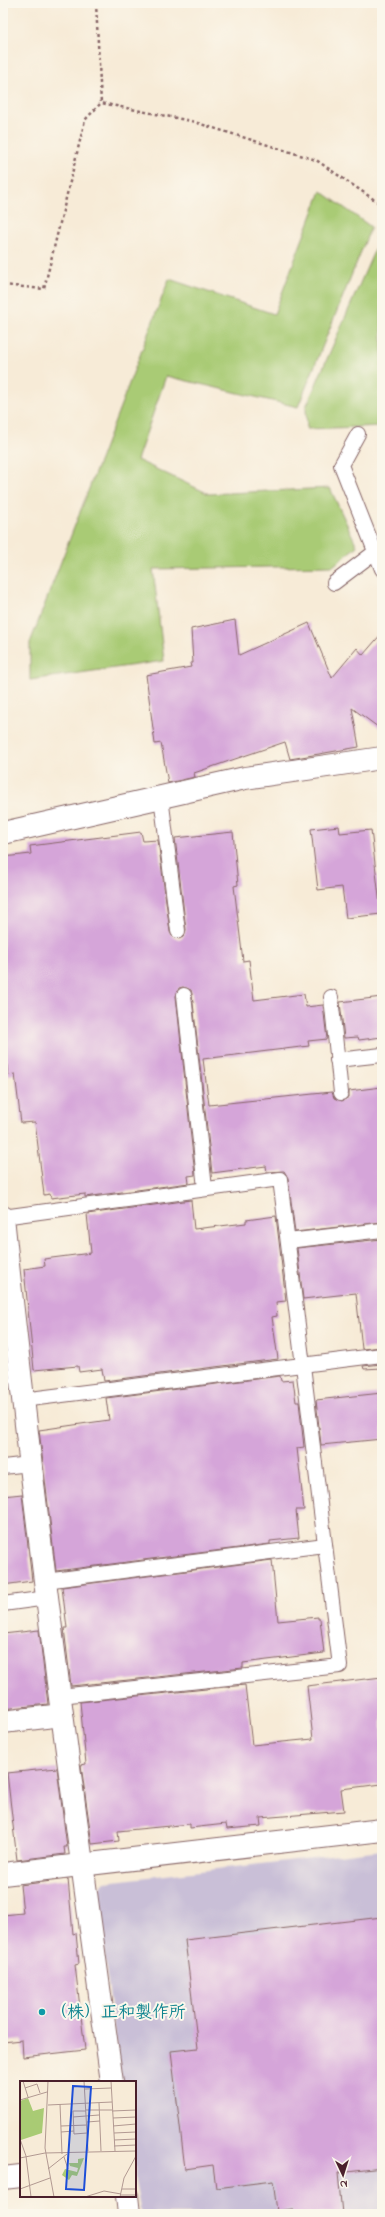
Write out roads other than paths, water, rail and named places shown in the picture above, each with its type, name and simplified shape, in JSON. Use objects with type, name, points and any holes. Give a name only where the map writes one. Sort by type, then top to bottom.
[{"type":"street","points":[[3,833],[245,778],[382,758]]},
{"type":"street","points":[[3,1217],[30,1464],[81,1865],[112,2081]]},
{"type":"street","points":[[3,1722],[61,1706]]},
{"type":"street","points":[[3,1874],[382,1830]]},
{"type":"street","points":[[3,2178],[20,2176]]},
{"type":"street","points":[[127,2197],[129,2214]]},
{"type":"lane","points":[[358,434],[341,465],[382,570]]},
{"type":"lane","points":[[334,583],[375,552]]},
{"type":"lane","points":[[161,796],[178,931]]},
{"type":"lane","points":[[184,996],[205,1188]]},
{"type":"lane","points":[[331,997],[341,1093]]},
{"type":"lane","points":[[337,1060],[382,1055]]},
{"type":"lane","points":[[3,1217],[205,1188],[280,1179],[340,1666],[61,1706]]},
{"type":"lane","points":[[288,1241],[382,1230]]},
{"type":"lane","points":[[22,1400],[303,1363],[382,1355]]},
{"type":"lane","points":[[3,1467],[30,1464]]},
{"type":"lane","points":[[3,1604],[46,1590],[325,1545]]},
{"type":"place","name":"（株）正和製作所","points":[[42,2012]]}]
